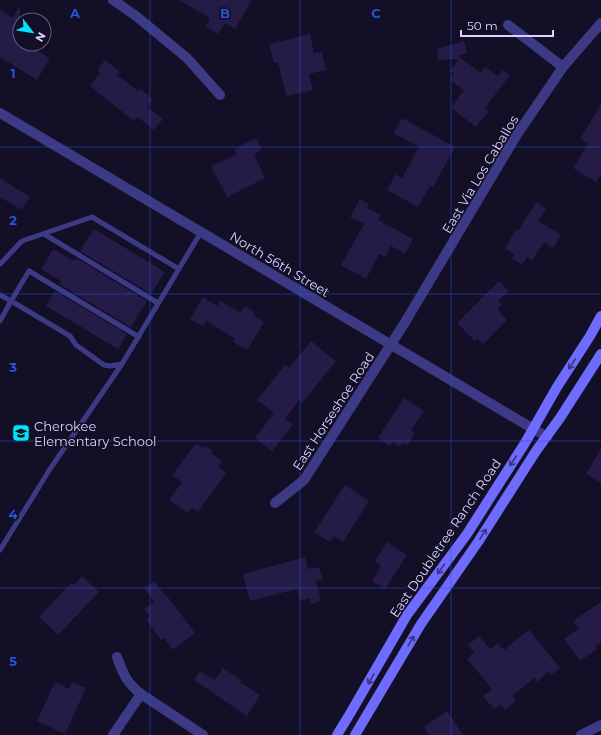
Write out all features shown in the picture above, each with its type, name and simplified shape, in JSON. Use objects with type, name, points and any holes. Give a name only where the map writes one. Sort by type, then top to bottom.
[{"type":"main road","name":"East Doubletree Ranch Road","points":[[337,735],[408,615],[467,534],[601,316]]},
{"type":"main road","points":[[355,735],[421,624],[478,542],[536,451],[576,394],[601,354]]},
{"type":"street","points":[[113,0],[136,16],[187,58],[220,95]]},
{"type":"street","name":"East Via Los Caballos","points":[[391,345],[516,136],[563,67],[601,23]]},
{"type":"street","points":[[508,25],[563,67]]},
{"type":"street","name":"North 56th Street","points":[[0,113],[547,437]]},
{"type":"street","name":"East Horseshoe Road","points":[[275,503],[304,480],[391,345]]},
{"type":"street","points":[[117,657],[125,677],[132,687],[203,735]]},
{"type":"street","points":[[113,735],[141,694]]},
{"type":"street","points":[[581,735],[601,725]]},
{"type":"lane","points":[[0,264],[22,241],[92,217],[179,269]]},
{"type":"lane","points":[[0,550],[50,469],[122,364],[201,232]]},
{"type":"lane","points":[[44,234],[158,304]]},
{"type":"lane","points":[[0,321],[30,271],[139,337]]},
{"type":"lane","points":[[0,295],[70,336],[76,345],[104,365],[110,366],[122,364]]},
{"type":"building","points":[[179,0],[252,0],[235,29],[225,23],[218,34],[206,27],[210,18]]},
{"type":"building","points":[[20,5],[20,12],[16,12]]},
{"type":"building","points":[[0,10],[12,17],[12,52],[40,52],[50,58],[37,80],[0,57]]},
{"type":"building","points":[[310,34],[314,53],[322,52],[326,70],[309,74],[313,90],[286,96],[278,62],[274,63],[269,44]]},
{"type":"building","points":[[464,41],[467,53],[458,56],[481,73],[485,67],[497,76],[503,70],[510,75],[485,108],[489,111],[476,127],[451,108],[464,90],[450,80],[454,74],[450,71],[459,59],[438,60],[437,49]]},
{"type":"building","points":[[105,60],[120,72],[117,75],[138,91],[140,89],[153,99],[147,107],[163,119],[154,130],[138,117],[134,121],[90,86],[100,73],[97,70]]},
{"type":"building","points":[[601,104],[601,174],[596,182],[573,168],[588,144],[580,139]]},
{"type":"building","points":[[402,118],[455,147],[433,187],[430,186],[418,207],[387,190],[396,174],[402,178],[419,147],[393,133]]},
{"type":"building","points":[[256,138],[262,150],[254,154],[265,178],[227,197],[211,166],[237,154],[234,149]]},
{"type":"building","points":[[0,178],[30,197],[22,210],[0,197]]},
{"type":"building","points":[[360,199],[369,204],[367,208],[381,215],[378,220],[413,239],[405,254],[391,246],[385,257],[379,254],[366,279],[341,265],[364,224],[350,217]]},
{"type":"building","points":[[536,202],[546,209],[538,221],[561,235],[553,248],[544,242],[532,261],[527,257],[522,265],[512,258],[514,255],[505,248],[516,230],[518,231]]},
{"type":"building","points":[[94,229],[165,272],[151,294],[80,251]]},
{"type":"building","points":[[53,249],[74,261],[76,258],[147,301],[131,327],[59,284],[61,281],[41,269]]},
{"type":"building","points":[[499,281],[509,291],[498,301],[502,304],[497,309],[507,320],[483,344],[477,339],[475,341],[457,323]]},
{"type":"building","points":[[55,291],[127,334],[118,349],[46,306]]},
{"type":"building","points":[[203,297],[217,306],[220,301],[241,313],[245,306],[255,312],[253,315],[264,322],[247,350],[233,342],[235,339],[206,321],[203,326],[190,319]]},
{"type":"building","points":[[311,341],[336,361],[302,403],[299,400],[285,419],[293,425],[272,451],[255,438],[274,413],[257,400],[285,365],[289,368]]},
{"type":"building","points":[[404,398],[424,411],[411,430],[415,433],[407,446],[402,443],[400,447],[392,442],[390,446],[378,438]]},
{"type":"building","points":[[196,443],[203,448],[205,446],[213,451],[212,454],[222,461],[218,467],[226,473],[198,512],[192,508],[188,513],[169,500],[182,482],[172,475]]},
{"type":"building","points":[[601,449],[601,483],[586,474]]},
{"type":"building","points":[[345,485],[369,501],[343,542],[334,536],[330,542],[314,532]]},
{"type":"building","points":[[387,542],[407,555],[385,589],[372,581],[381,566],[375,561]]},
{"type":"building","points":[[305,557],[308,569],[319,567],[323,580],[316,581],[321,601],[311,604],[310,598],[300,601],[297,589],[250,601],[243,574]]},
{"type":"building","points":[[82,576],[99,592],[58,635],[39,617],[71,583],[74,585]]},
{"type":"building","points":[[154,581],[195,633],[173,650],[164,638],[161,640],[146,619],[150,616],[144,609],[154,602],[144,588]]},
{"type":"building","points":[[601,602],[601,642],[595,646],[597,649],[580,661],[564,639],[579,628],[573,621]]},
{"type":"building","points":[[529,630],[560,668],[551,675],[548,672],[537,682],[534,678],[512,696],[516,701],[505,710],[500,705],[494,709],[483,696],[492,689],[467,659],[474,653],[468,645],[479,636],[490,649],[498,643],[504,650]]},
{"type":"building","points":[[223,668],[241,680],[240,682],[260,695],[247,716],[194,680],[200,671],[215,680]]},
{"type":"building","points":[[55,682],[69,689],[72,682],[86,688],[65,734],[37,721]]},
{"type":"building","points":[[447,711],[463,735],[429,735],[424,727]]},
{"type":"place","name":"Cherokee Elementary School","points":[[21,433]]}]
